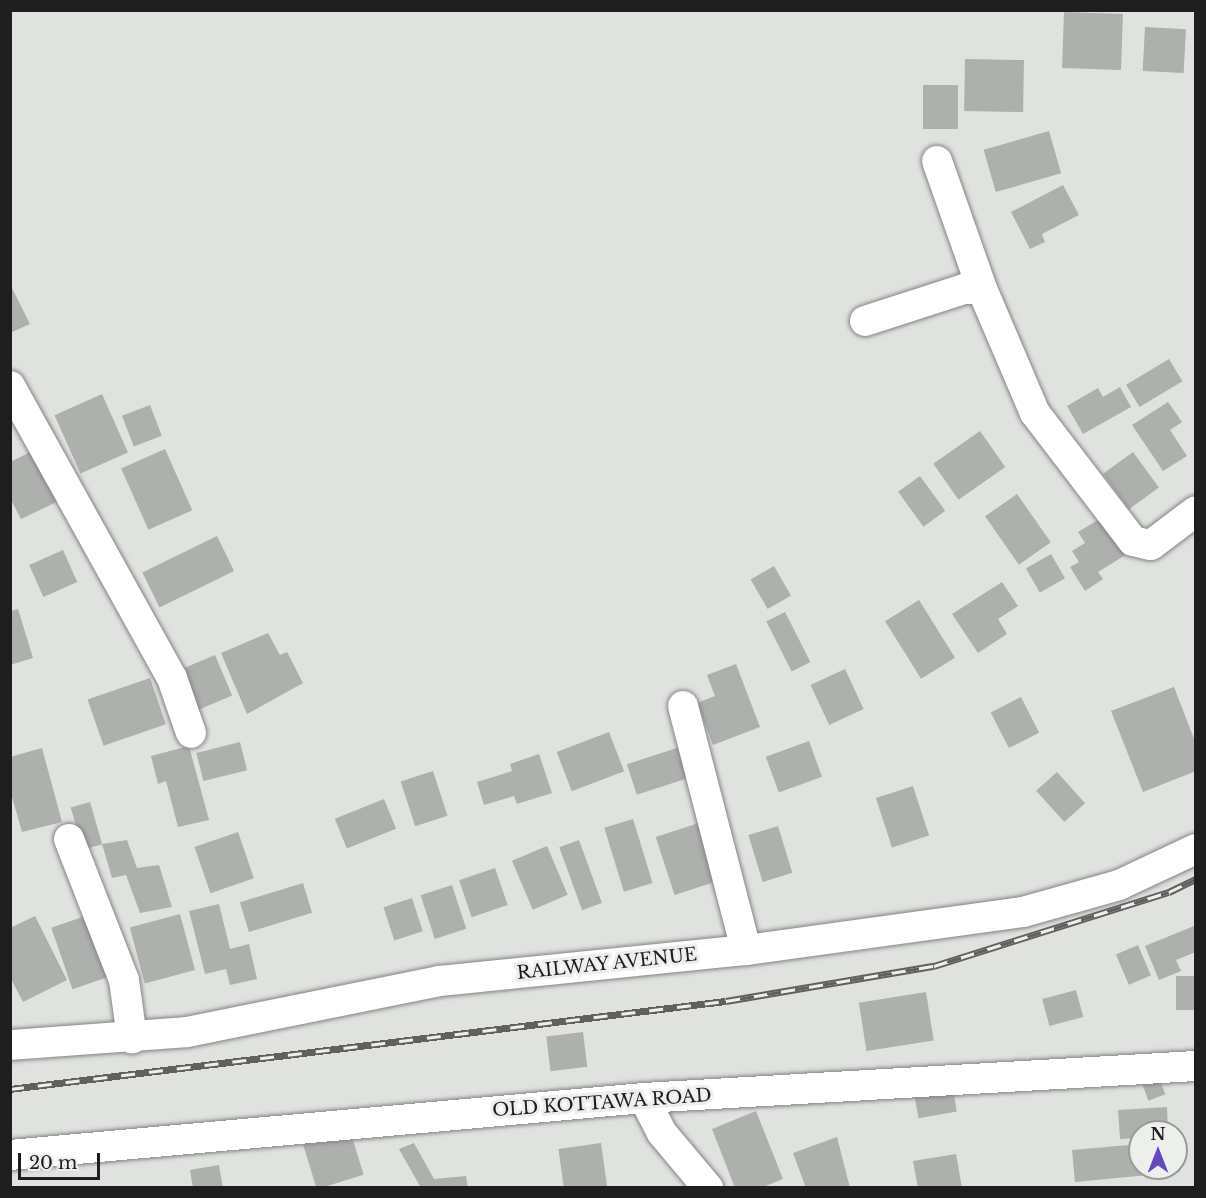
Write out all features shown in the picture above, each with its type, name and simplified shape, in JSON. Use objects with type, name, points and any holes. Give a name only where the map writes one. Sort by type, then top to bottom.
[{"type":"street","points":[[937,162],[982,289],[1035,413],[1133,541],[1151,546],[1196,511]]},
{"type":"street","points":[[865,321],[964,289],[982,289]]},
{"type":"street","points":[[10,386],[172,678],[191,733]]},
{"type":"street","points":[[683,706],[746,950]]},
{"type":"street","points":[[69,839],[124,980],[132,1038]]},
{"type":"street","name":"RAILWAY AVENUE","points":[[10,1045],[132,1038],[187,1032],[440,981],[746,950],[1023,912],[1119,885],[1196,849]]},
{"type":"street","name":"OLD KOTTAWA ROAD","points":[[10,1155],[644,1098],[1196,1066]]},
{"type":"street","points":[[644,1098],[662,1133],[708,1188]]},
{"type":"building","points":[[1064,12],[1123,14],[1121,70],[1062,68]]},
{"type":"building","points":[[1145,27],[1186,29],[1184,73],[1143,71]]},
{"type":"building","points":[[965,59],[1024,60],[1023,112],[964,111]]},
{"type":"building","points":[[923,85],[958,85],[958,129],[923,129]]},
{"type":"building","points":[[1049,131],[1061,173],[996,192],[984,150]]},
{"type":"building","points":[[1063,185],[1079,215],[1042,234],[1045,242],[1030,249],[1011,212]]},
{"type":"building","points":[[10,284],[30,324],[10,333]]},
{"type":"building","points":[[1169,359],[1182,381],[1140,407],[1126,385]]},
{"type":"building","points":[[1120,387],[1131,407],[1083,434],[1067,406],[1098,388],[1103,397]]},
{"type":"building","points":[[102,394],[128,452],[81,474],[54,415]]},
{"type":"building","points":[[1168,402],[1182,422],[1170,430],[1187,456],[1163,471],[1132,425]]},
{"type":"building","points":[[150,405],[162,436],[134,447],[122,416]]},
{"type":"building","points":[[980,431],[1005,467],[959,500],[933,464]]},
{"type":"building","points":[[37,449],[63,499],[21,519],[10,498],[10,462]]},
{"type":"building","points":[[165,449],[192,510],[148,530],[121,469]]},
{"type":"building","points":[[1133,452],[1159,488],[1129,509],[1103,474]]},
{"type":"building","points":[[920,476],[945,511],[923,527],[898,492]]},
{"type":"building","points":[[1017,494],[1051,542],[1019,565],[985,516]]},
{"type":"building","points":[[1108,514],[1132,551],[1098,572],[1103,579],[1085,591],[1070,567],[1079,562],[1072,551],[1085,543],[1078,532]]},
{"type":"building","points":[[217,536],[234,571],[159,607],[142,572]]},
{"type":"building","points":[[63,550],[77,582],[43,597],[29,565]]},
{"type":"building","points":[[1051,554],[1065,578],[1040,593],[1026,568]]},
{"type":"building","points":[[774,566],[791,595],[768,609],[751,580]]},
{"type":"building","points":[[1002,582],[1018,606],[998,619],[1007,634],[978,653],[952,614]]},
{"type":"building","points":[[919,600],[955,658],[921,679],[885,621]]},
{"type":"building","points":[[18,609],[33,658],[10,665],[10,611]]},
{"type":"building","points":[[785,612],[810,662],[792,671],[766,622]]},
{"type":"building","points":[[268,633],[280,655],[287,652],[303,683],[247,714],[221,653]]},
{"type":"building","points":[[215,655],[232,696],[197,710],[180,670]]},
{"type":"building","points":[[736,664],[760,727],[713,745],[697,703],[715,696],[707,675]]},
{"type":"building","points":[[845,669],[864,709],[829,725],[811,685]]},
{"type":"building","points":[[150,678],[166,724],[104,746],[88,699]]},
{"type":"building","points":[[1174,687],[1196,744],[1196,771],[1143,792],[1111,711]]},
{"type":"building","points":[[1021,697],[1039,733],[1009,748],[991,712]]},
{"type":"building","points":[[609,732],[624,771],[572,791],[557,752]]},
{"type":"building","points":[[809,741],[822,777],[779,792],[766,757]]},
{"type":"building","points":[[240,742],[247,770],[203,781],[196,753]]},
{"type":"building","points":[[189,746],[209,820],[178,827],[166,781],[158,784],[151,756]]},
{"type":"building","points":[[683,746],[693,776],[637,795],[627,764]]},
{"type":"building","points":[[42,748],[62,822],[22,832],[10,790],[10,757]]},
{"type":"building","points":[[539,754],[552,793],[517,804],[514,796],[484,805],[477,782],[512,771],[510,764]]},
{"type":"building","points":[[433,771],[448,816],[415,826],[401,782]]},
{"type":"building","points":[[1057,772],[1085,803],[1064,822],[1036,791]]},
{"type":"building","points":[[913,786],[929,835],[892,848],[876,798]]},
{"type":"building","points":[[384,799],[396,829],[347,849],[335,819]]},
{"type":"building","points":[[90,802],[102,844],[83,850],[71,808]]},
{"type":"building","points":[[633,819],[653,883],[624,892],[604,828]]},
{"type":"building","points":[[708,820],[727,878],[675,895],[656,837]]},
{"type":"building","points":[[778,826],[792,873],[763,882],[748,835]]},
{"type":"building","points":[[238,832],[254,878],[210,893],[195,847]]},
{"type":"building","points":[[127,840],[137,868],[159,865],[172,907],[140,913],[126,875],[112,878],[102,844]]},
{"type":"building","points":[[579,840],[602,903],[582,910],[559,847]]},
{"type":"building","points":[[547,846],[568,895],[533,910],[512,861]]},
{"type":"building","points":[[495,868],[508,905],[472,917],[459,880]]},
{"type":"building","points":[[303,883],[312,913],[249,932],[240,902]]},
{"type":"building","points":[[452,885],[466,929],[435,939],[421,895]]},
{"type":"building","points":[[412,898],[423,931],[394,941],[383,907]]},
{"type":"building","points":[[219,904],[230,949],[249,944],[257,979],[230,985],[226,969],[205,974],[189,911]]},
{"type":"building","points":[[91,914],[112,975],[72,989],[51,928]]},
{"type":"building","points":[[180,914],[195,970],[145,983],[130,927]]},
{"type":"building","points":[[35,916],[67,980],[23,1002],[10,977],[10,928]]},
{"type":"building","points":[[1194,926],[1196,952],[1176,960],[1181,971],[1159,980],[1145,946]]},
{"type":"building","points":[[1138,945],[1151,975],[1129,985],[1116,954]]},
{"type":"building","points":[[1176,976],[1196,976],[1196,1010],[1176,1010]]},
{"type":"building","points":[[1076,990],[1083,1017],[1049,1026],[1042,999]]},
{"type":"building","points":[[926,992],[934,1040],[867,1051],[859,1003]]},
{"type":"building","points":[[583,1032],[587,1067],[551,1071],[546,1037]]},
{"type":"building","points":[[1156,1070],[1165,1094],[1149,1101],[1139,1076]]},
{"type":"building","points":[[952,1084],[957,1112],[918,1118],[914,1091]]},
{"type":"building","points":[[1167,1107],[1168,1120],[1128,1120],[1128,1139],[1120,1139],[1118,1110]]},
{"type":"building","points":[[756,1111],[783,1179],[761,1188],[735,1188],[712,1129]]},
{"type":"building","points":[[349,1127],[364,1175],[316,1188],[302,1141]]},
{"type":"building","points":[[837,1137],[850,1188],[806,1188],[793,1153]]},
{"type":"building","points":[[414,1143],[434,1179],[466,1176],[468,1188],[421,1188],[399,1149]]},
{"type":"building","points":[[601,1143],[607,1188],[564,1188],[558,1149]]},
{"type":"building","points":[[1128,1145],[1128,1177],[1075,1182],[1072,1150]]},
{"type":"building","points":[[956,1154],[962,1188],[918,1188],[913,1161]]},
{"type":"building","points":[[219,1165],[223,1188],[193,1188],[190,1170]]},
{"type":"railway","points":[[10,1089],[726,1001],[934,966],[1169,892],[1196,879]]}]
